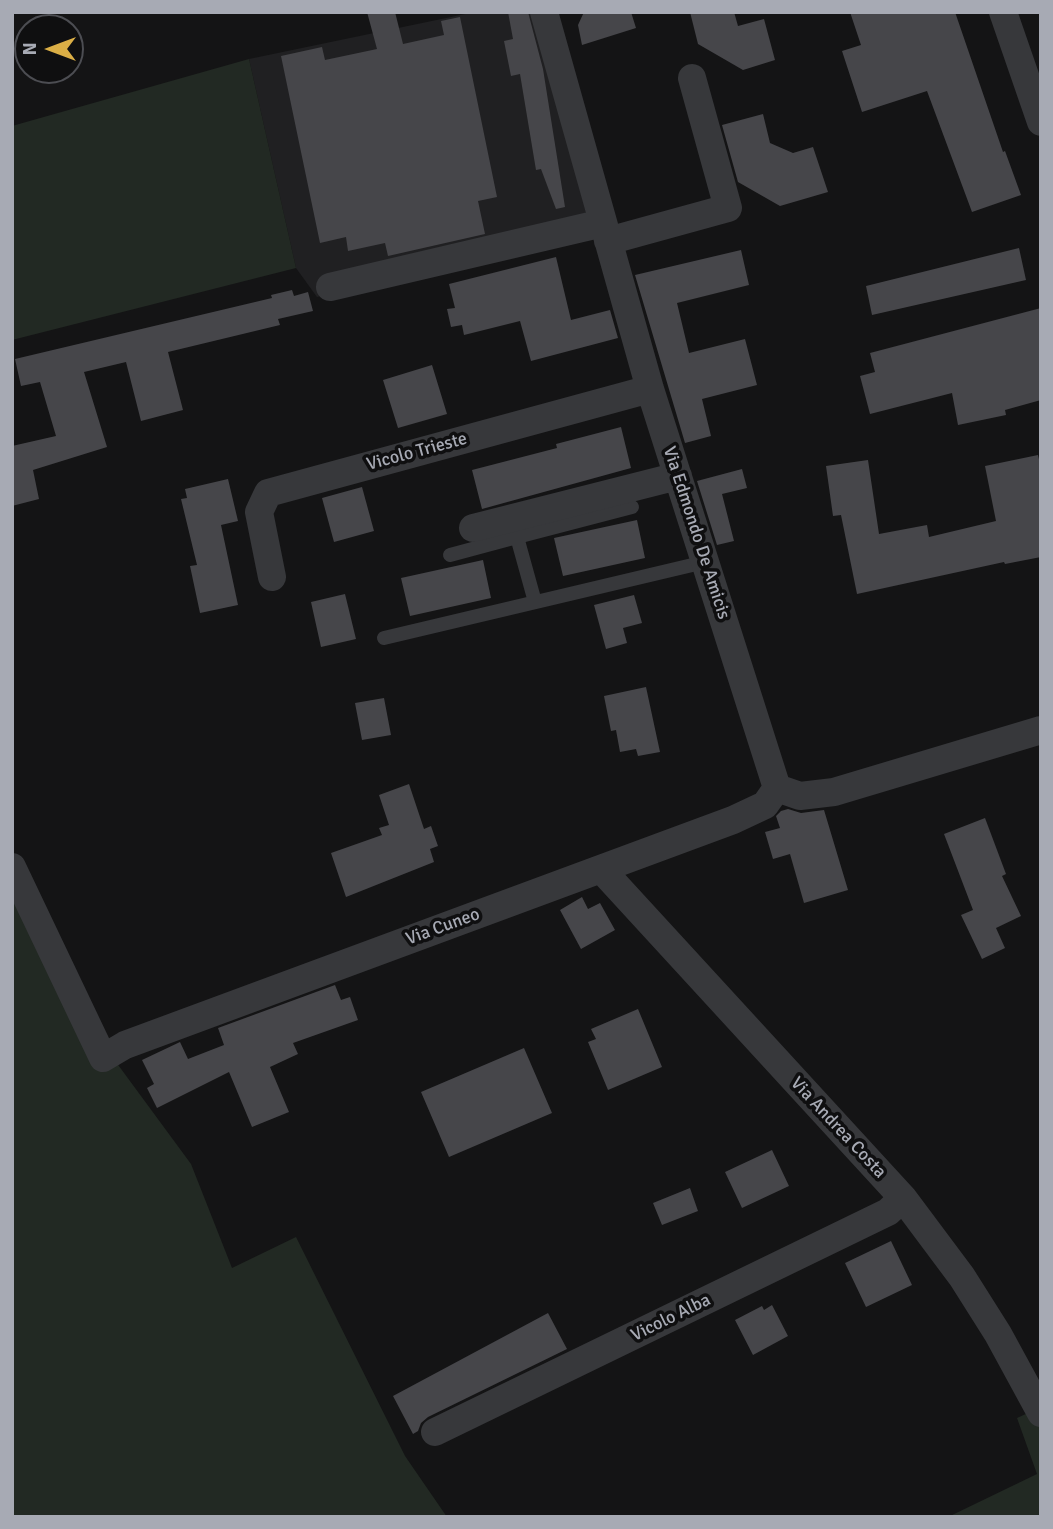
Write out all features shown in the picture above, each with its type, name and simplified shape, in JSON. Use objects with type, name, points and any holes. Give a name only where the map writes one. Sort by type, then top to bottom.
[{"type":"street","name":"Via Edmondo De Amicis","points":[[544,12],[650,389],[777,788]]},
{"type":"street","points":[[1003,12],[1041,122]]},
{"type":"street","points":[[330,286],[728,208],[692,78]]},
{"type":"street","name":"Vicolo Trieste","points":[[272,577],[259,512],[268,493],[650,389]]},
{"type":"street","points":[[472,528],[678,477]]},
{"type":"street","points":[[777,788],[800,796],[834,792],[1041,730]]},
{"type":"street","name":"Via Cuneo","points":[[12,867],[103,1058],[125,1045],[733,820],[765,805],[777,788]]},
{"type":"street","name":"Via Andrea Costa","points":[[601,869],[903,1198],[962,1277],[998,1334],[1041,1413]]},
{"type":"street","name":"Vicolo Alba","points":[[435,1433],[888,1212],[903,1198]]},
{"type":"lane","points":[[450,555],[632,507]]},
{"type":"lane","points":[[517,537],[535,602]]},
{"type":"lane","points":[[384,638],[705,562]]},
{"type":"shaded area","points":[[475,12],[545,12],[606,227],[317,297],[296,268],[249,59]]},
{"type":"shaded area","points":[[249,59],[296,268],[12,340],[12,126]]},
{"type":"shaded area","points":[[12,898],[102,1043],[191,1164],[232,1268],[296,1237],[405,1456],[447,1517],[12,1517]]},
{"type":"shaded area","points":[[1041,1407],[1041,1517],[948,1517],[1037,1474],[1017,1418]]},
{"type":"building","points":[[367,12],[395,12],[403,44],[444,35],[441,21],[460,17],[497,197],[478,201],[485,234],[388,256],[385,243],[348,251],[346,237],[320,243],[281,56],[322,47],[325,60],[377,49]]},
{"type":"building","points":[[508,12],[528,12],[543,69],[565,207],[556,209],[541,169],[536,170],[520,74],[511,76],[504,41],[513,39]]},
{"type":"building","points":[[584,12],[631,12],[636,28],[582,45],[578,25]]},
{"type":"building","points":[[690,12],[734,12],[738,26],[764,19],[775,60],[743,70],[698,44]]},
{"type":"building","points":[[850,12],[955,12],[1003,152],[1005,151],[1021,195],[972,212],[927,91],[862,112],[842,51],[861,45]]},
{"type":"building","points":[[763,114],[770,143],[793,153],[813,147],[828,192],[780,206],[738,182],[722,125]]},
{"type":"building","points":[[1019,248],[1026,280],[872,315],[866,286]]},
{"type":"building","points":[[741,250],[749,285],[677,303],[689,353],[745,339],[757,385],[702,399],[711,436],[685,443],[635,275]]},
{"type":"building","points":[[556,257],[571,320],[610,310],[618,338],[531,361],[520,321],[464,335],[462,325],[451,327],[447,309],[455,308],[449,284]]},
{"type":"building","points":[[292,290],[294,296],[308,292],[313,311],[278,319],[280,325],[168,352],[183,410],[141,421],[126,362],[84,372],[107,447],[33,470],[39,499],[12,506],[12,446],[56,436],[40,382],[21,386],[15,359],[272,298],[271,295]]},
{"type":"building","points":[[1041,308],[1041,400],[1005,410],[1006,415],[958,425],[952,393],[870,414],[860,376],[875,372],[870,353]]},
{"type":"building","points":[[432,365],[447,414],[398,428],[383,380]]},
{"type":"building","points":[[621,427],[631,468],[482,509],[472,470],[557,448],[556,444]]},
{"type":"building","points":[[1038,455],[1041,468],[1041,557],[1005,564],[1004,562],[857,594],[841,515],[833,516],[826,466],[868,460],[879,534],[927,525],[929,537],[996,521],[985,466]]},
{"type":"building","points":[[742,469],[747,488],[722,494],[734,541],[717,545],[697,481]]},
{"type":"building","points":[[228,479],[238,521],[221,525],[238,605],[200,613],[190,566],[197,565],[181,499],[187,498],[185,489]]},
{"type":"building","points":[[362,487],[374,531],[334,542],[322,498]]},
{"type":"building","points":[[637,520],[645,558],[563,576],[554,538]]},
{"type":"building","points":[[483,560],[491,598],[410,616],[401,578]]},
{"type":"building","points":[[345,594],[356,639],[321,647],[311,602]]},
{"type":"building","points":[[634,595],[642,623],[623,628],[627,643],[606,649],[594,605]]},
{"type":"building","points":[[646,687],[660,752],[638,756],[636,749],[620,752],[616,730],[611,731],[604,696]]},
{"type":"building","points":[[384,698],[391,735],[362,740],[355,703]]},
{"type":"building","points":[[409,784],[424,829],[431,826],[438,846],[430,849],[434,862],[346,897],[331,853],[382,835],[379,828],[389,825],[379,795]]},
{"type":"building","points":[[788,809],[801,813],[824,810],[848,890],[804,903],[790,854],[773,859],[765,832],[780,828],[776,816]]},
{"type":"building","points":[[985,818],[1006,874],[1002,876],[1021,916],[996,928],[1005,948],[982,959],[961,915],[973,910],[944,834]]},
{"type":"building","points":[[582,897],[588,909],[600,903],[615,930],[581,949],[560,910]]},
{"type":"building","points":[[335,985],[341,1000],[350,997],[358,1020],[293,1043],[298,1054],[270,1067],[289,1112],[252,1127],[229,1072],[157,1108],[147,1088],[154,1084],[142,1060],[180,1042],[188,1059],[224,1045],[218,1028]]},
{"type":"building","points":[[638,1009],[662,1067],[608,1090],[588,1042],[596,1039],[591,1029]]},
{"type":"building","points":[[524,1048],[552,1113],[449,1157],[421,1092]]},
{"type":"building","points":[[772,1150],[789,1186],[742,1208],[725,1172]]},
{"type":"building","points":[[690,1188],[698,1211],[662,1225],[653,1203]]},
{"type":"building","points":[[891,1241],[912,1285],[866,1307],[845,1263]]},
{"type":"building","points":[[772,1305],[788,1336],[753,1355],[735,1320],[762,1306],[764,1310]]},
{"type":"building","points":[[548,1313],[567,1349],[428,1417],[413,1434],[393,1396]]}]
